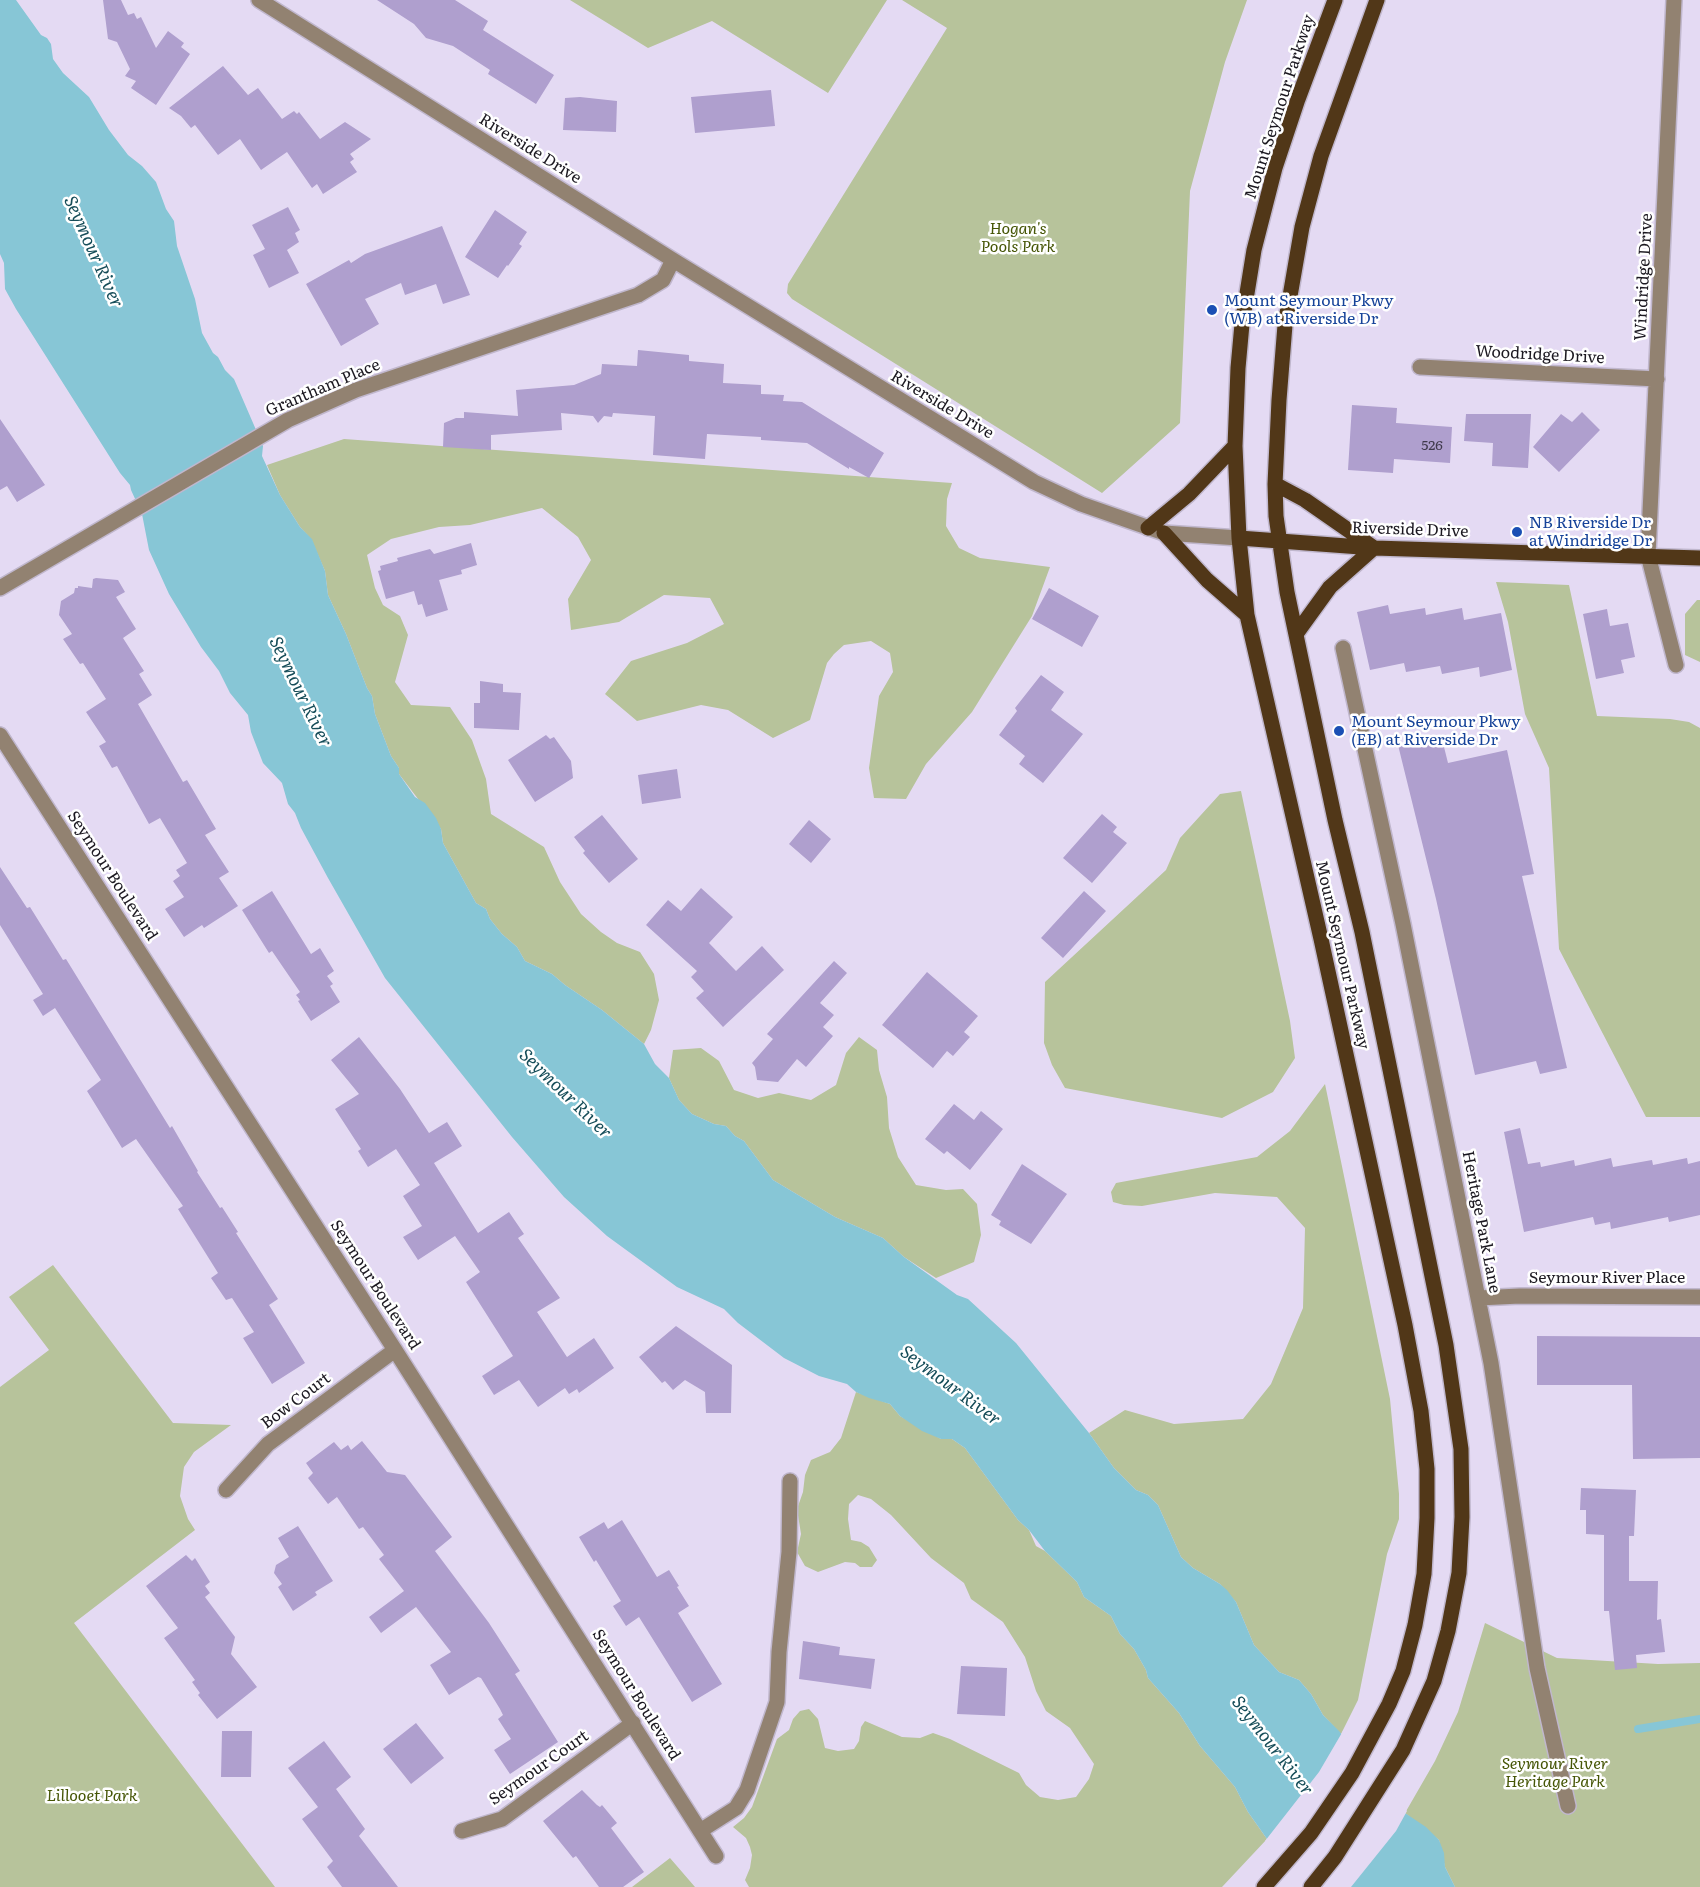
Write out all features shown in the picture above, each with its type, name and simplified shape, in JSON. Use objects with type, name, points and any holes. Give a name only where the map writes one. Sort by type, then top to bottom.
[{"type":"main road","name":"Mount Seymour Parkway","points":[[1264,1887],[1311,1833],[1352,1773],[1380,1722],[1403,1671],[1415,1625],[1424,1574],[1427,1518],[1427,1469],[1421,1411],[1405,1325],[1321,939],[1247,615],[1239,538],[1235,446],[1242,324],[1254,250],[1275,168],[1335,0]]},
{"type":"main road","name":"Mount Seymour Parkway","points":[[1311,1887],[1335,1857],[1403,1750],[1434,1681],[1449,1631],[1460,1573],[1462,1517],[1461,1449],[1446,1345],[1362,932],[1335,820],[1283,574],[1276,516],[1275,484],[1285,325],[1302,227],[1321,156],[1377,0]]},
{"type":"main road","points":[[1148,528],[1189,494],[1235,446]]},
{"type":"main road","points":[[1275,484],[1305,500],[1374,548],[1330,587],[1296,634]]},
{"type":"main road","points":[[1164,533],[1207,580],[1247,615]]},
{"type":"main road","name":"Riverside Drive","points":[[1239,538],[1374,548],[1700,558]]},
{"type":"street","name":"Riverside Drive","points":[[259,0],[673,260],[1034,482],[1081,504],[1164,533],[1239,538]]},
{"type":"street","name":"Windridge Drive","points":[[1674,0],[1648,555],[1676,665]]},
{"type":"street","name":"Grantham Place","points":[[0,588],[275,427],[356,390],[638,295],[663,280],[673,260]]},
{"type":"street","name":"Woodridge Drive","points":[[1420,367],[1657,379]]},
{"type":"street","name":"Heritage Park Lane","points":[[1343,648],[1403,924],[1491,1363],[1537,1668],[1568,1806]]},
{"type":"street","name":"Seymour Boulevard","points":[[0,735],[395,1350],[716,1856]]},
{"type":"street","name":"Seymour River Place","points":[[1478,1298],[1520,1296],[1700,1297]]},
{"type":"street","name":"Bow Court","points":[[225,1490],[268,1444],[395,1350]]},
{"type":"street","points":[[700,1831],[736,1808],[747,1790],[777,1702],[779,1652],[789,1552],[790,1481]]},
{"type":"street","name":"Seymour Court","points":[[462,1831],[502,1819],[633,1724]]},
{"type":"green space","points":[[570,0],[887,0],[828,93],[712,21],[648,48]]},
{"type":"green space","name":"Hogan's Pools Park","points":[[902,0],[1247,0],[1225,62],[1190,191],[1180,423],[1102,493],[792,299],[787,293],[788,284],[947,28]]},
{"type":"green space","points":[[344,439],[952,483],[947,499],[946,526],[959,548],[980,558],[1050,567],[1032,616],[972,712],[926,764],[906,799],[874,798],[869,768],[879,696],[893,672],[890,653],[871,641],[844,645],[834,654],[827,663],[810,720],[773,738],[728,710],[701,705],[637,721],[605,694],[631,661],[687,643],[724,624],[710,598],[664,595],[619,622],[571,630],[568,599],[591,560],[578,537],[542,508],[470,525],[439,527],[391,539],[367,555],[375,588],[383,605],[400,616],[408,635],[395,682],[411,705],[450,707],[472,740],[486,779],[491,814],[544,847],[560,882],[581,914],[617,943],[640,952],[654,974],[659,1000],[651,1030],[644,1044],[552,974],[525,961],[517,947],[490,919],[486,909],[476,903],[443,843],[441,829],[399,774],[399,768],[391,756],[375,714],[372,696],[328,595],[325,571],[311,539],[300,527],[280,495],[267,465]]},
{"type":"green space","points":[[1496,582],[1569,585],[1597,716],[1670,719],[1689,722],[1700,728],[1700,1117],[1646,1117],[1559,949],[1549,768],[1525,714],[1508,622]]},
{"type":"green space","points":[[1697,600],[1700,600],[1700,662],[1685,655],[1685,614]]},
{"type":"green space","points":[[1241,791],[1290,1021],[1295,1058],[1273,1092],[1222,1118],[1065,1088],[1052,1065],[1044,1043],[1045,982],[1166,870],[1180,838],[1220,794]]},
{"type":"green space","points":[[859,1037],[877,1050],[879,1070],[887,1097],[889,1128],[898,1157],[916,1185],[946,1190],[963,1189],[977,1204],[981,1235],[974,1262],[936,1278],[904,1257],[883,1238],[835,1217],[773,1180],[744,1141],[735,1136],[726,1126],[714,1124],[692,1114],[679,1100],[669,1078],[673,1050],[701,1048],[719,1061],[734,1090],[758,1098],[779,1093],[811,1100],[836,1085],[846,1053]]},
{"type":"green space","points":[[1325,1084],[1390,1399],[1399,1494],[1399,1519],[1387,1554],[1358,1700],[1341,1734],[1323,1715],[1311,1694],[1299,1680],[1279,1672],[1254,1645],[1236,1602],[1220,1584],[1193,1568],[1181,1557],[1158,1505],[1148,1495],[1136,1490],[1114,1468],[1089,1433],[1125,1410],[1174,1424],[1243,1419],[1271,1384],[1303,1308],[1305,1228],[1277,1197],[1215,1193],[1142,1206],[1113,1202],[1111,1192],[1116,1183],[1257,1157],[1290,1131]]},
{"type":"green space","name":"Lillooet Park","points":[[53,1265],[173,1423],[231,1425],[194,1452],[184,1467],[180,1496],[188,1519],[195,1530],[74,1623],[275,1887],[0,1887],[0,1387],[49,1350],[9,1297]]},
{"type":"green space","points":[[856,1392],[890,1404],[900,1416],[941,1439],[952,1439],[965,1448],[1018,1520],[1029,1530],[1036,1546],[1045,1551],[1077,1582],[1084,1597],[1111,1616],[1120,1634],[1134,1649],[1148,1678],[1179,1713],[1200,1746],[1235,1787],[1248,1812],[1267,1839],[1222,1887],[749,1887],[745,1880],[752,1855],[750,1847],[746,1838],[733,1827],[752,1807],[777,1739],[789,1730],[793,1719],[800,1711],[809,1709],[818,1719],[825,1748],[838,1751],[854,1749],[865,1721],[902,1737],[920,1738],[933,1733],[1019,1773],[1026,1785],[1040,1797],[1058,1800],[1076,1797],[1089,1779],[1094,1764],[1070,1728],[1046,1711],[1036,1691],[1025,1657],[1003,1622],[971,1599],[964,1583],[931,1558],[891,1515],[871,1499],[858,1495],[849,1504],[848,1519],[851,1540],[869,1547],[877,1560],[872,1567],[860,1567],[855,1563],[845,1562],[818,1572],[805,1566],[797,1552],[801,1534],[797,1509],[803,1492],[805,1475],[811,1460],[830,1452],[841,1438]]},
{"type":"green space","name":"Seymour River Heritage Park","points":[[1485,1623],[1557,1658],[1658,1664],[1700,1663],[1700,1887],[1455,1887],[1445,1867],[1439,1840],[1405,1813],[1435,1761],[1458,1712]]},
{"type":"green space","points":[[670,1858],[695,1887],[632,1887],[657,1868]]},
{"type":"water","name":"Seymour River","points":[[0,0],[16,0],[41,35],[51,44],[53,59],[63,73],[89,97],[109,130],[128,155],[156,182],[166,209],[174,221],[177,246],[195,299],[202,333],[213,353],[234,379],[263,446],[262,456],[280,495],[300,527],[312,539],[325,571],[328,595],[372,696],[375,714],[391,756],[399,768],[399,774],[415,797],[425,803],[436,818],[441,829],[443,843],[476,903],[486,909],[490,919],[517,947],[525,961],[552,974],[644,1044],[655,1064],[669,1078],[679,1100],[692,1114],[714,1124],[726,1126],[735,1136],[744,1141],[773,1180],[835,1217],[883,1238],[904,1257],[957,1295],[968,1299],[1016,1343],[1089,1433],[1114,1468],[1136,1490],[1148,1495],[1158,1505],[1181,1557],[1193,1568],[1227,1590],[1236,1602],[1254,1645],[1279,1672],[1299,1680],[1311,1694],[1323,1715],[1339,1731],[1405,1813],[1426,1827],[1439,1840],[1444,1853],[1445,1867],[1455,1887],[1297,1887],[1248,1812],[1235,1787],[1200,1746],[1179,1713],[1148,1678],[1134,1649],[1120,1634],[1111,1616],[1084,1597],[1077,1582],[1045,1551],[1018,1520],[965,1448],[952,1439],[941,1439],[922,1431],[900,1416],[890,1404],[869,1398],[856,1392],[847,1384],[819,1376],[784,1358],[738,1323],[724,1309],[677,1287],[607,1236],[564,1197],[512,1137],[385,978],[288,804],[282,783],[263,763],[251,732],[248,715],[230,693],[219,671],[201,647],[169,594],[149,550],[142,514],[130,485],[120,473],[5,289],[4,263],[0,254]]},
{"type":"pier","points":[[1343,1731],[1407,1811],[1396,1831],[1351,1887],[1293,1887],[1265,1841],[1319,1772]]},
{"type":"building","points":[[103,0],[121,0],[128,15],[134,13],[137,19],[141,17],[156,48],[168,31],[184,43],[181,47],[190,54],[156,105],[131,88],[136,81],[125,76],[130,69],[117,42],[108,39]]},
{"type":"building","points":[[377,0],[455,0],[488,21],[483,30],[554,75],[536,104],[488,74],[490,70],[453,46],[426,38],[414,24]]},
{"type":"building","points":[[223,66],[248,95],[258,88],[282,119],[294,111],[297,114],[299,112],[320,139],[345,122],[371,139],[350,154],[354,159],[350,162],[357,172],[323,194],[317,184],[312,188],[287,152],[261,170],[240,139],[218,155],[195,125],[191,128],[181,116],[169,108]]},
{"type":"building","points":[[771,90],[775,126],[695,133],[691,97]]},
{"type":"building","points":[[580,97],[617,101],[616,132],[563,130],[565,98]]},
{"type":"building","points":[[288,207],[300,230],[295,233],[299,242],[287,250],[299,273],[269,288],[253,255],[265,249],[252,225]]},
{"type":"building","points":[[495,210],[527,232],[519,244],[522,246],[498,278],[465,257]]},
{"type":"building","points":[[442,226],[470,295],[443,304],[436,284],[405,295],[401,283],[365,299],[379,324],[341,346],[306,284],[349,260],[351,263],[365,254]]},
{"type":"building","points":[[638,350],[689,355],[689,361],[724,364],[723,383],[761,385],[761,394],[784,395],[783,401],[802,402],[884,453],[869,478],[849,467],[849,469],[807,443],[761,440],[761,437],[707,434],[705,459],[653,455],[655,416],[613,413],[612,417],[604,416],[598,423],[593,416],[561,413],[562,430],[491,435],[491,450],[443,447],[444,423],[456,418],[464,418],[464,412],[518,416],[516,390],[574,385],[601,374],[602,364],[637,366]]},
{"type":"building","points":[[1352,405],[1397,408],[1396,423],[1452,427],[1450,463],[1394,459],[1393,473],[1348,470]]},
{"type":"building","points":[[1582,412],[1600,430],[1559,472],[1533,447],[1561,414],[1572,422]]},
{"type":"building","points":[[1466,414],[1531,414],[1528,468],[1492,466],[1493,443],[1464,441]]},
{"type":"building","points":[[0,419],[45,485],[17,502],[7,486],[0,490]]},
{"type":"building","points":[[471,543],[477,565],[461,570],[462,574],[439,580],[448,610],[426,617],[422,604],[418,605],[414,591],[386,599],[378,571],[381,570],[380,566],[398,561],[397,558],[430,549],[434,554]]},
{"type":"building","points":[[93,579],[118,580],[125,592],[116,597],[136,629],[123,638],[144,671],[139,674],[152,695],[138,704],[183,782],[187,780],[216,829],[205,835],[229,872],[219,878],[238,906],[204,928],[202,925],[184,937],[165,909],[184,897],[173,881],[180,876],[176,870],[187,863],[160,818],[149,824],[117,766],[112,768],[99,746],[106,742],[86,712],[106,699],[83,663],[80,664],[63,639],[72,634],[59,615],[61,601],[74,593],[78,586],[92,588]]},
{"type":"building","points":[[1049,588],[1099,616],[1082,647],[1032,619]]},
{"type":"building","points":[[1388,605],[1390,614],[1425,608],[1426,615],[1462,608],[1464,620],[1501,613],[1512,670],[1480,677],[1479,667],[1442,674],[1440,666],[1406,672],[1404,663],[1370,670],[1357,612]]},
{"type":"building","points":[[1607,609],[1610,626],[1628,623],[1635,657],[1621,660],[1624,673],[1596,679],[1583,614]]},
{"type":"building","points":[[1041,675],[1064,692],[1051,710],[1083,734],[1043,783],[1019,764],[1025,756],[999,735],[1017,711],[1015,708]]},
{"type":"building","points":[[480,681],[503,684],[503,692],[521,693],[519,730],[474,728],[474,703],[480,703]]},
{"type":"building","points":[[546,735],[550,739],[554,737],[571,761],[573,778],[535,802],[508,760]]},
{"type":"building","points":[[1441,735],[1448,763],[1507,750],[1534,874],[1522,876],[1567,1068],[1540,1074],[1536,1061],[1475,1075],[1436,899],[1398,745]]},
{"type":"building","points":[[677,769],[681,798],[642,804],[638,775]]},
{"type":"building","points":[[1102,814],[1117,827],[1113,832],[1127,843],[1092,883],[1063,858]]},
{"type":"building","points":[[602,815],[638,859],[609,883],[583,853],[585,851],[574,837]]},
{"type":"building","points":[[809,820],[831,839],[811,863],[789,844]]},
{"type":"building","points":[[0,867],[27,908],[30,907],[63,960],[66,959],[278,1299],[269,1305],[305,1363],[272,1384],[243,1338],[254,1332],[232,1298],[226,1300],[211,1278],[218,1273],[178,1209],[183,1206],[136,1139],[122,1148],[87,1091],[101,1080],[55,1008],[43,1016],[33,1000],[43,994],[0,925]]},
{"type":"building","points":[[701,888],[733,917],[709,943],[736,971],[762,946],[784,970],[723,1027],[696,998],[704,991],[691,977],[697,971],[646,925],[668,900],[681,911]]},
{"type":"building","points":[[272,891],[311,954],[320,948],[334,971],[327,976],[340,1002],[311,1021],[298,1001],[300,1000],[296,995],[300,992],[272,951],[269,953],[242,910]]},
{"type":"building","points":[[1084,891],[1106,911],[1063,958],[1041,938]]},
{"type":"building","points":[[834,961],[847,973],[820,1003],[834,1015],[823,1027],[833,1036],[806,1067],[797,1059],[778,1082],[757,1080],[752,1063],[773,1039],[767,1034]]},
{"type":"building","points":[[927,972],[978,1016],[964,1032],[970,1037],[953,1056],[947,1051],[933,1068],[882,1025]]},
{"type":"building","points":[[359,1037],[400,1089],[429,1133],[447,1122],[462,1146],[434,1163],[478,1233],[509,1212],[524,1234],[518,1238],[560,1298],[537,1312],[567,1357],[594,1338],[614,1368],[579,1393],[577,1389],[569,1394],[565,1388],[538,1407],[519,1380],[494,1395],[482,1376],[513,1356],[466,1282],[480,1272],[455,1236],[418,1260],[403,1237],[422,1226],[403,1196],[420,1185],[396,1149],[368,1167],[358,1151],[361,1149],[335,1109],[359,1094],[331,1060]]},
{"type":"building","points":[[954,1104],[974,1120],[981,1111],[1003,1129],[970,1170],[947,1151],[944,1154],[925,1139]]},
{"type":"building","points":[[1520,1128],[1528,1164],[1540,1162],[1541,1167],[1574,1160],[1575,1166],[1611,1158],[1613,1167],[1652,1160],[1653,1165],[1687,1158],[1688,1164],[1700,1161],[1700,1215],[1669,1222],[1668,1217],[1611,1229],[1610,1222],[1595,1225],[1593,1217],[1524,1232],[1504,1132]]},
{"type":"building","points":[[1022,1164],[1067,1194],[1031,1244],[999,1225],[1001,1221],[991,1215]]},
{"type":"building","points":[[676,1326],[732,1365],[731,1413],[706,1413],[705,1392],[685,1380],[673,1390],[665,1381],[662,1383],[639,1357]]},
{"type":"building","points":[[1537,1336],[1700,1337],[1700,1458],[1633,1459],[1632,1385],[1537,1385]]},
{"type":"building","points":[[362,1441],[387,1472],[405,1475],[452,1537],[435,1551],[489,1623],[520,1671],[515,1674],[558,1742],[510,1774],[494,1750],[511,1739],[498,1719],[503,1715],[481,1678],[478,1677],[449,1695],[430,1665],[451,1652],[416,1607],[381,1633],[369,1617],[404,1591],[379,1559],[384,1555],[363,1527],[359,1529],[337,1497],[328,1504],[308,1478],[313,1473],[306,1463],[334,1442],[341,1450],[348,1445],[351,1450]]},
{"type":"building","points":[[1581,1488],[1636,1490],[1634,1536],[1629,1536],[1629,1581],[1658,1581],[1657,1620],[1661,1619],[1665,1652],[1636,1655],[1637,1668],[1615,1670],[1609,1611],[1604,1611],[1604,1535],[1586,1534],[1586,1510],[1580,1510]]},
{"type":"building","points":[[622,1520],[657,1577],[669,1570],[679,1586],[677,1587],[689,1606],[678,1613],[722,1684],[692,1702],[639,1617],[626,1626],[613,1606],[621,1601],[579,1537],[604,1522],[608,1529]]},
{"type":"building","points":[[298,1526],[333,1581],[315,1592],[317,1595],[293,1611],[278,1587],[282,1584],[274,1573],[276,1565],[289,1557],[278,1538]]},
{"type":"building","points":[[186,1555],[192,1561],[195,1558],[210,1582],[205,1586],[210,1593],[205,1597],[235,1637],[231,1654],[257,1687],[217,1719],[198,1695],[200,1693],[192,1682],[195,1680],[164,1638],[178,1628],[146,1586]]},
{"type":"building","points":[[803,1641],[840,1647],[839,1655],[875,1659],[871,1689],[799,1679]]},
{"type":"building","points":[[961,1666],[1007,1668],[1005,1716],[957,1714]]},
{"type":"building","points":[[416,1723],[444,1758],[411,1784],[383,1749]]},
{"type":"building","points":[[222,1731],[252,1731],[251,1777],[221,1777]]},
{"type":"building","points":[[324,1741],[351,1777],[336,1789],[365,1829],[359,1836],[398,1887],[342,1887],[327,1867],[333,1861],[302,1819],[318,1807],[288,1768]]},
{"type":"building","points":[[582,1790],[597,1805],[600,1807],[602,1805],[617,1823],[611,1828],[644,1872],[623,1887],[599,1887],[576,1856],[573,1858],[543,1821]]},
{"type":"waterway","points":[[1638,1729],[1700,1719]]},
{"type":"place","name":"Mount Seymour Pkwy (WB) at Riverside Dr","points":[[1212,310]]},
{"type":"place","name":"NB Riverside Dr at Windridge Dr","points":[[1517,532]]},
{"type":"place","name":"Mount Seymour Pkwy (EB) at Riverside Dr","points":[[1339,731]]}]
